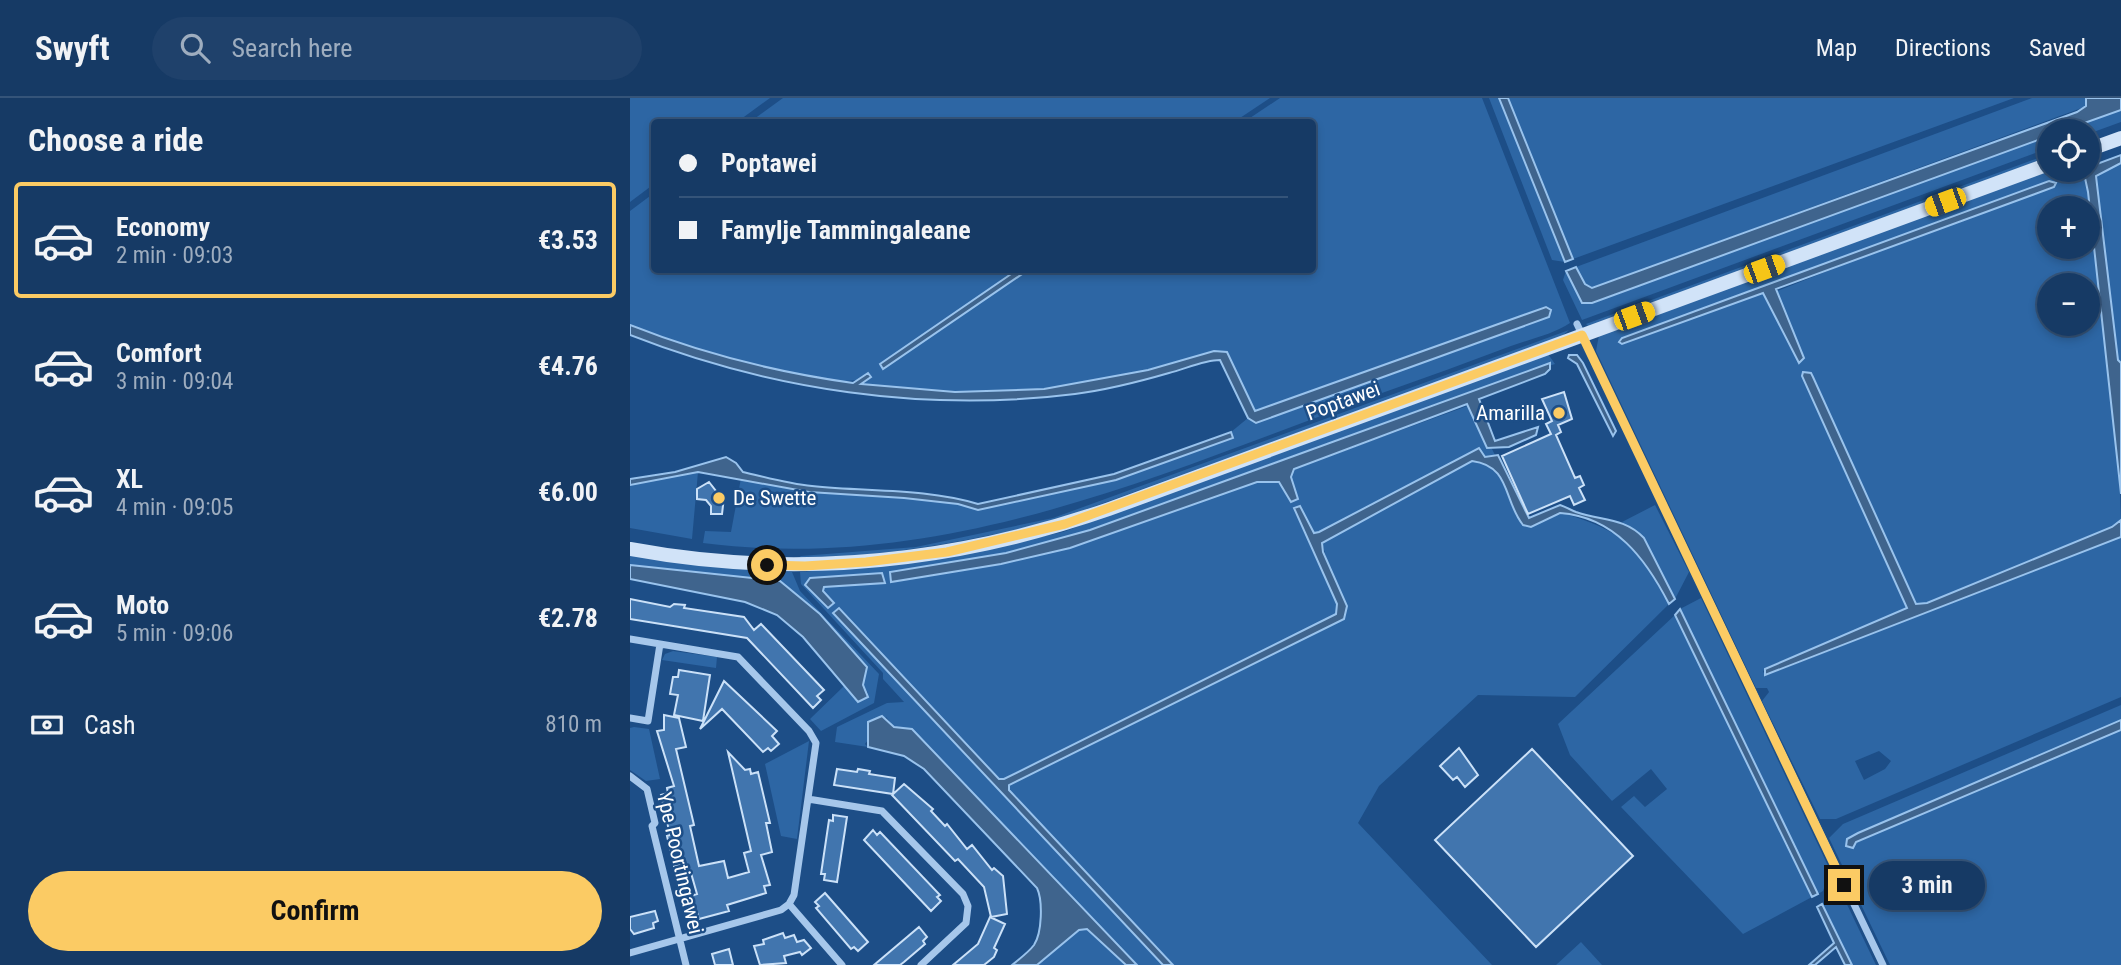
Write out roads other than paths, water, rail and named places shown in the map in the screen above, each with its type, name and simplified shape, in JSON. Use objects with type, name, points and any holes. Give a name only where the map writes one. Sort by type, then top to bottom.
[{"type":"main road","points":[[2100,146],[2121,138]]},
{"type":"main road","name":"Poptawei","points":[[630,549],[705,560],[795,566],[879,561],[983,545],[1065,524],[1580,330],[2037,168]]},
{"type":"street","points":[[1580,330],[1883,965]]},
{"type":"street","points":[[630,639],[738,657],[809,730],[816,747],[794,895],[789,904],[780,910],[630,953]]},
{"type":"street","points":[[630,718],[648,721],[660,644]]},
{"type":"street","name":"Ype Poortingawei","points":[[630,776],[647,789],[686,965]]},
{"type":"street","points":[[808,799],[882,811],[962,894],[968,906],[967,923],[921,965]]},
{"type":"street","points":[[789,904],[842,965]]},
{"type":"place","name":"Amarilla","points":[[1559,413]]},
{"type":"place","name":"De Swette","points":[[719,498]]}]
